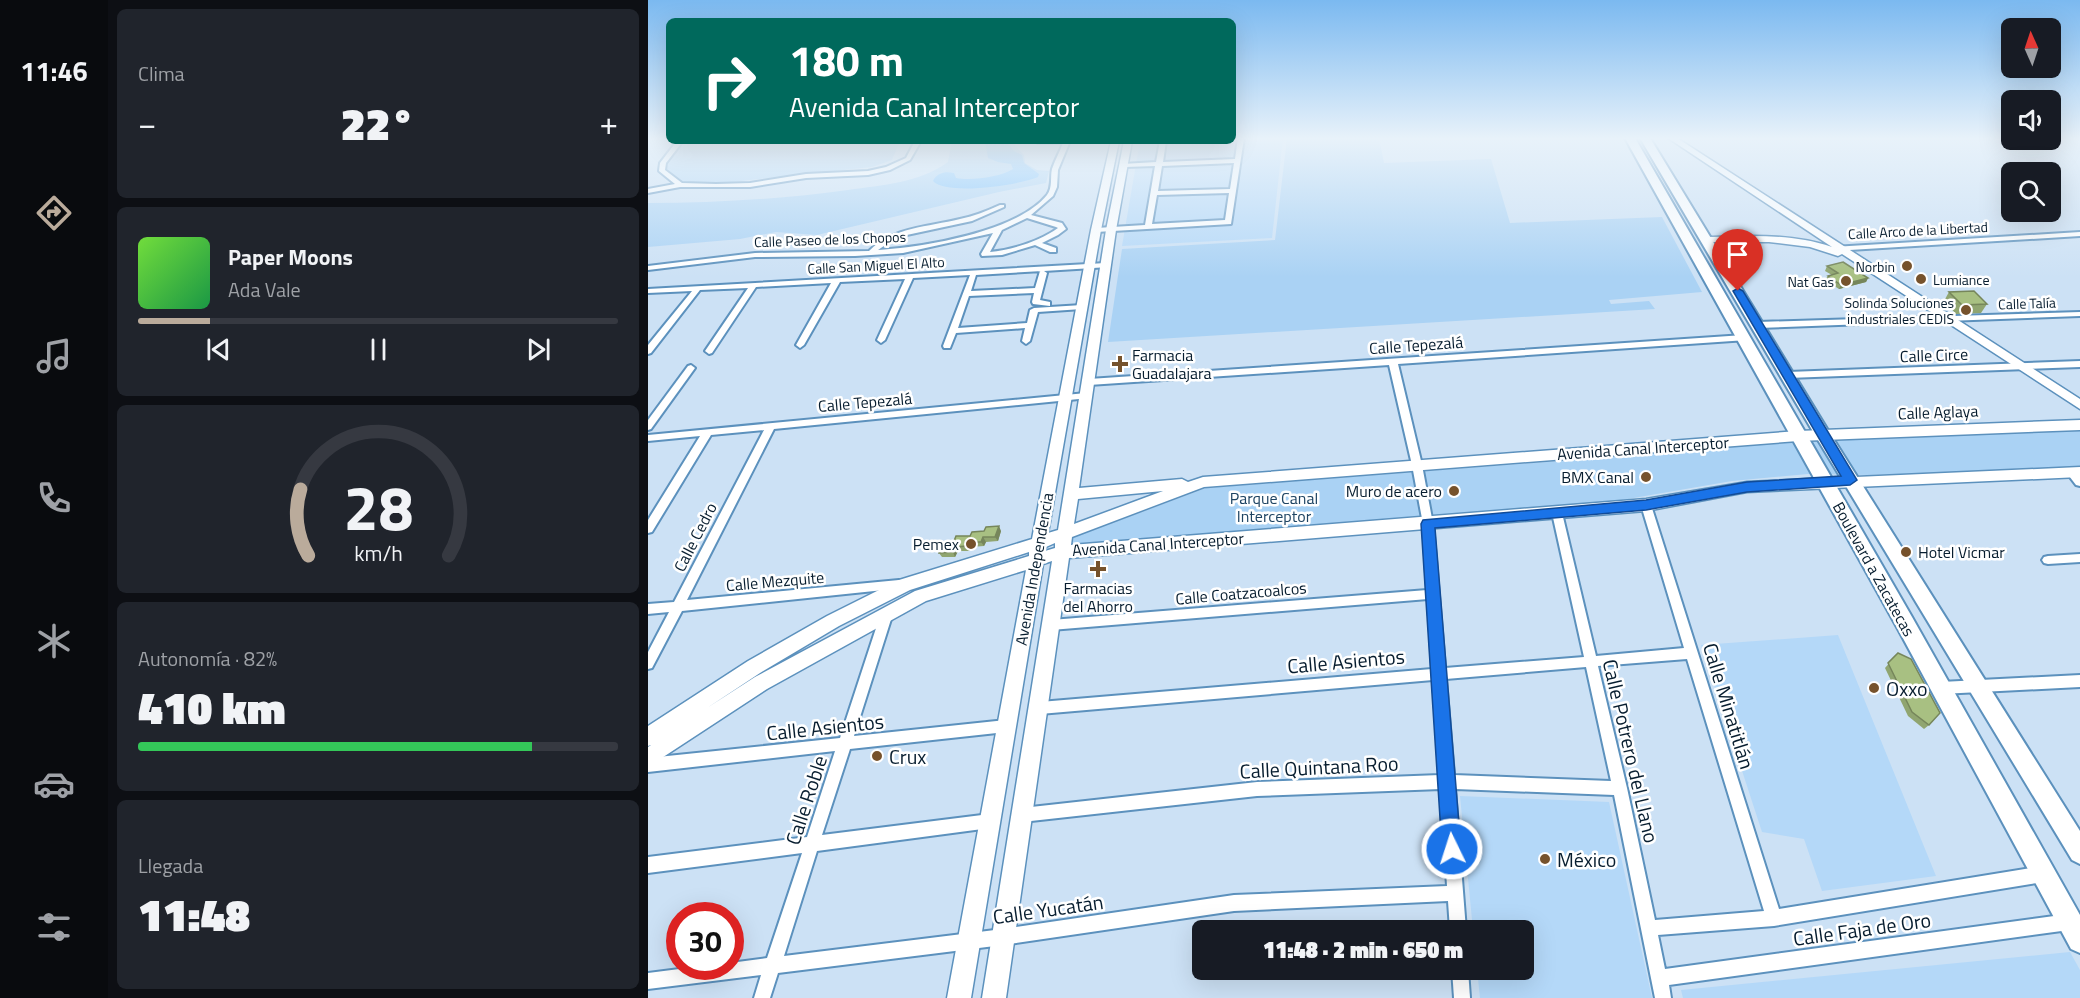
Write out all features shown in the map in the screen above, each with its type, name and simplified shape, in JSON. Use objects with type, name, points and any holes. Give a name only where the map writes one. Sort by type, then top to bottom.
[{"type":"main road","name":"Avenida Independencia","points":[[959,998],[1006,726],[1106,185]]},
{"type":"main road","name":"Avenida Independencia","points":[[994,998],[1040,708],[1070,494],[1120,185]]},
{"type":"main road","name":"Boulevard a Zacatecas","points":[[1657,185],[1941,688],[2075,931]]},
{"type":"main road","name":"Boulevard a Zacatecas","points":[[1673,185],[1850,480],[2080,852]]},
{"type":"main road","points":[[1743,185],[2015,367],[2080,415]]},
{"type":"main road","points":[[1743,240],[1780,237],[1789,229],[1785,217],[1767,200]]},
{"type":"main road","points":[[1683,230],[1707,240],[1768,239],[1833,245]]},
{"type":"main road","points":[[2015,367],[2080,405]]},
{"type":"main road","name":"Calle Aglaya","points":[[1798,436],[2080,425]]},
{"type":"main road","name":"Avenida Canal Interceptor","points":[[648,758],[761,683],[886,613],[921,596],[1063,543],[1203,483],[1798,436]]},
{"type":"main road","points":[[1825,482],[2077,475]]},
{"type":"main road","name":"Avenida Canal Interceptor","points":[[1063,543],[1428,524],[1646,505],[1747,487],[1825,482]]},
{"type":"main road","points":[[1070,494],[1203,483]]},
{"type":"main road","name":"Avenida Canal Interceptor","points":[[648,737],[754,667],[833,621],[904,585],[1038,551]]},
{"type":"street","points":[[648,191],[680,185],[753,185]]},
{"type":"street","name":"Calle Paseo de los Chopos","points":[[648,268],[764,255],[871,254],[928,247],[999,229],[1026,216],[1050,196],[1054,185]]},
{"type":"street","points":[[1148,227],[1155,185]]},
{"type":"street","points":[[1096,230],[1228,222],[1234,185]]},
{"type":"street","points":[[1154,193],[1233,191]]},
{"type":"street","points":[[871,254],[877,246],[897,236],[959,222],[987,214],[1002,206]]},
{"type":"street","points":[[999,229],[986,254],[995,254],[1034,242],[1062,229],[1059,225],[1026,216]]},
{"type":"street","name":"Calle Arco de la Libertad","points":[[1833,245],[2080,234]]},
{"type":"street","points":[[1034,242],[1053,250]]},
{"type":"street","name":"Calle San Miguel El Alto","points":[[648,291],[1106,265]]},
{"type":"street","points":[[1043,273],[1037,304],[1083,304]]},
{"type":"street","points":[[881,340],[910,276]]},
{"type":"street","points":[[946,346],[973,276]]},
{"type":"street","points":[[800,345],[837,280]]},
{"type":"street","points":[[709,351],[754,285]]},
{"type":"street","points":[[648,351],[698,288]]},
{"type":"street","points":[[966,294],[1039,290]]},
{"type":"street","points":[[1026,341],[1034,310],[1083,304]]},
{"type":"street","name":"Calle Talía","points":[[1758,325],[2080,314]]},
{"type":"street","points":[[953,331],[1030,325]]},
{"type":"street","name":"Calle Tepezalá","points":[[648,438],[1066,398],[1087,389],[1393,362],[1744,338]]},
{"type":"street","points":[[1393,362],[1418,465],[1428,524],[1457,920]]},
{"type":"street","name":"Calle Circe","points":[[1788,375],[2080,364]]},
{"type":"street","points":[[648,427],[691,368]]},
{"type":"street","name":"Calle Cedro","points":[[648,664],[771,426]]},
{"type":"street","points":[[648,529],[708,432]]},
{"type":"street","name":"Calle Minatitlán","points":[[1646,505],[1774,918]]},
{"type":"street","name":"Calle Potrero del Llano","points":[[1557,513],[1620,788],[1663,998]]},
{"type":"street","points":[[2049,560],[2080,558]]},
{"type":"street","name":"Calle Mezquite","points":[[648,609],[904,585]]},
{"type":"street","name":"Calle Coatzacoalcos","points":[[1051,625],[1433,594]]},
{"type":"street","name":"Calle Roble","points":[[762,998],[886,613]]},
{"type":"street","name":"Calle Asientos","points":[[1040,708],[1692,653]]},
{"type":"street","points":[[1941,688],[2080,681]]},
{"type":"street","name":"Calle Asientos","points":[[648,765],[1006,726]]},
{"type":"street","name":"Calle Quintana Roo","points":[[1022,815],[1257,789],[1447,782],[1620,788]]},
{"type":"street","points":[[648,865],[990,821]]},
{"type":"street","name":"Calle Faja de Oro","points":[[1648,928],[1774,918],[2043,874]]},
{"type":"street","name":"Calle Yucatán","points":[[648,981],[1004,937],[1234,903],[1455,893]]},
{"type":"street","name":"Calle Faja de Oro","points":[[1659,978],[2075,931]]},
{"type":"street","points":[[1461,980],[1462,998]]},
{"type":"shaded area","points":[[1133,185],[1278,185],[1272,238],[1122,246]]},
{"type":"shaded area","points":[[1838,635],[1936,876],[1822,891],[1804,839],[1762,832],[1701,645]]},
{"type":"shaded area","points":[[1460,796],[1609,802],[1652,998],[1480,998],[1478,980],[1534,980],[1534,920],[1472,920]]},
{"type":"shaded area","points":[[2070,952],[2080,970],[2080,998],[1683,998],[1681,990]]},
{"type":"green space","points":[[1038,185],[817,235],[776,232],[740,239],[648,247],[648,203],[773,198],[874,186]]},
{"type":"green space","points":[[1282,185],[1499,185],[1510,223],[1662,217],[1702,292],[1609,300],[1611,304],[1649,301],[1655,309],[1108,342],[1122,249],[1275,240]]},
{"type":"green space","name":"Parque Canal Interceptor","points":[[2080,429],[2080,467],[2076,469],[1869,475],[1808,474],[1732,481],[1599,504],[1075,548],[1072,538],[1206,488],[1599,458],[1790,440]]},
{"type":"water","points":[[941,185],[1008,185],[984,188],[953,188]]},
{"type":"building","points":[[1843,262],[1868,278],[1841,285],[1828,276],[1838,273],[1827,266]]},
{"type":"building","points":[[1974,291],[1987,304],[1962,305],[1949,292]]},
{"type":"building","points":[[999,526],[995,537],[983,537],[981,542],[968,542],[967,546],[955,547],[953,552],[939,553],[943,542],[954,541],[956,536],[970,536],[972,532],[984,531],[986,527]]},
{"type":"building","points":[[1898,653],[1911,659],[1940,713],[1929,725],[1912,712],[1888,663]]},
{"type":"place","name":"Norbin","points":[[1907,266]]},
{"type":"place","name":"Lumiance","points":[[1921,279]]},
{"type":"place","name":"Nat Gas","points":[[1846,281]]},
{"type":"place","name":"Solinda Soluciones industriales CEDIS","points":[[1966,310]]},
{"type":"place","name":"Farmacia Guadalajara","points":[[1120,364]]},
{"type":"place","name":"BMX Canal","points":[[1646,477]]},
{"type":"place","name":"Muro de acero","points":[[1454,491]]},
{"type":"place","name":"Pemex","points":[[971,544]]},
{"type":"place","name":"Hotel Vicmar","points":[[1906,552]]},
{"type":"place","name":"Farmacias del Ahorro","points":[[1098,569]]},
{"type":"place","name":"Oxxo","points":[[1874,688]]},
{"type":"place","name":"Crux","points":[[877,756]]},
{"type":"place","name":"México","points":[[1545,859]]},
{"type":"route","points":[[1452,849],[1428,524],[1646,505],[1747,487],[1850,480],[1738,291]]}]
